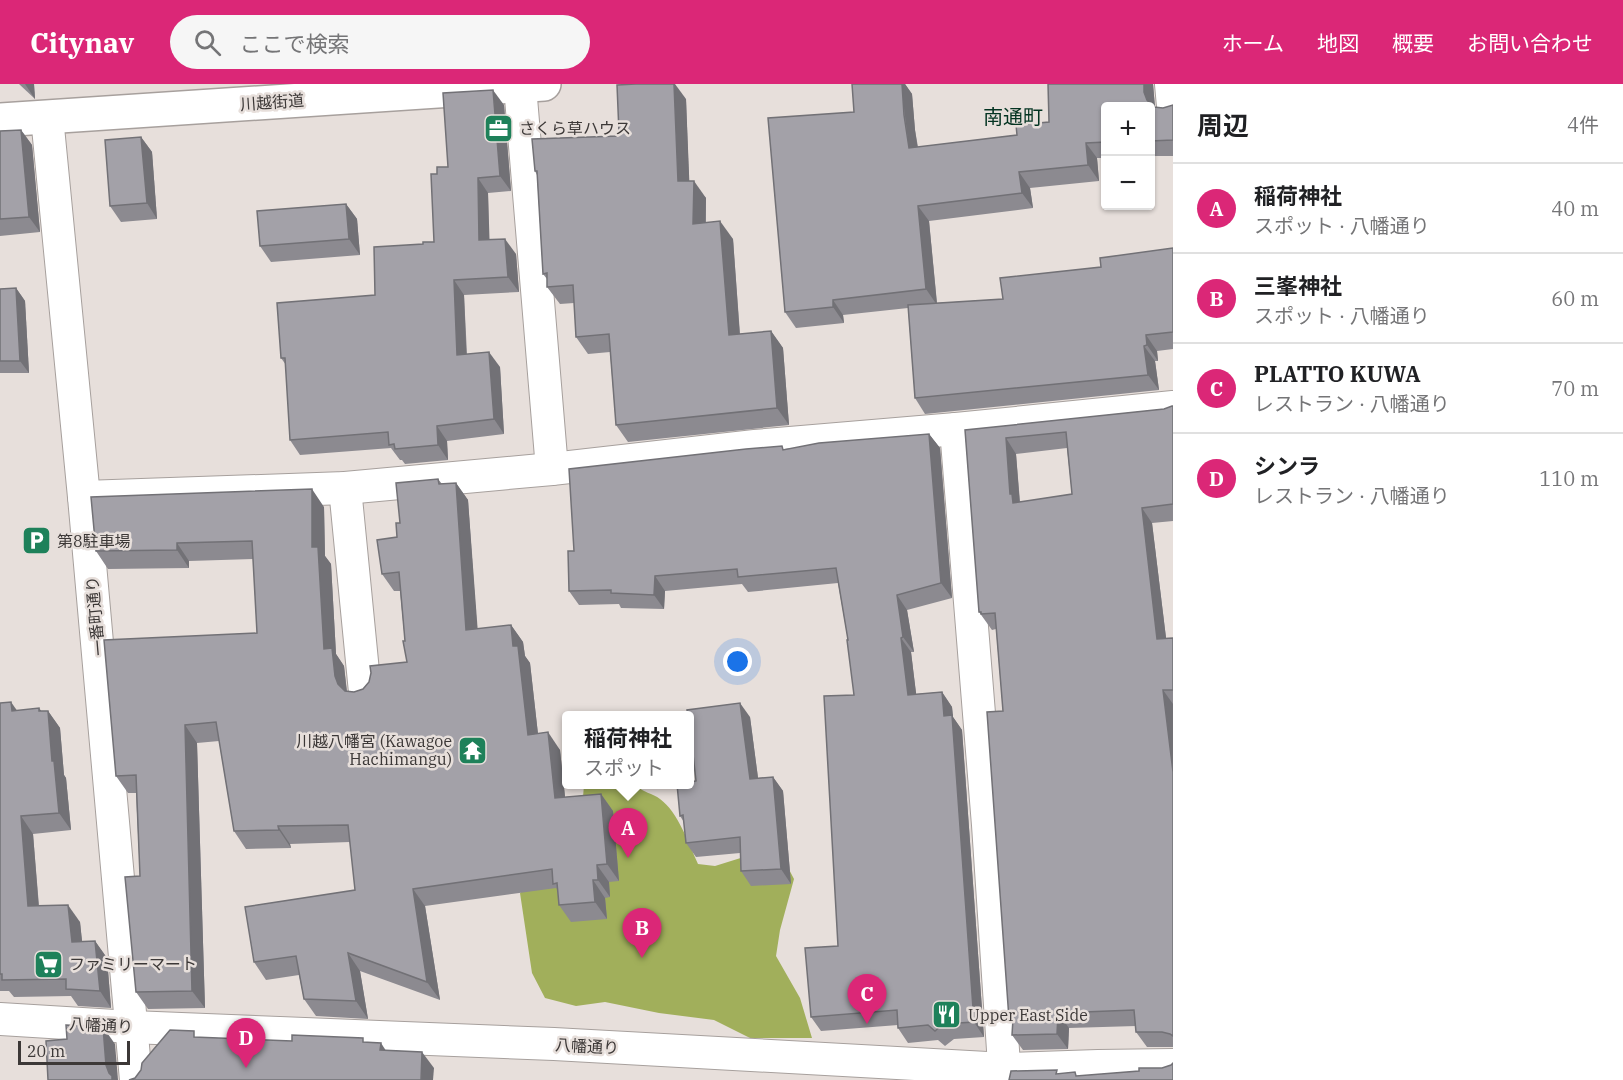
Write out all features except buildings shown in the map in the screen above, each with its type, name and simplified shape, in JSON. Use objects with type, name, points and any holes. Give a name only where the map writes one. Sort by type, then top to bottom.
[{"type":"main road","name":"川越街道","points":[[0,120],[532,85]]},
{"type":"street","points":[[1171,84],[1173,106]]},
{"type":"street","points":[[532,85],[552,469]]},
{"type":"street","name":"一番町通り","points":[[47,117],[84,496],[136,1080]]},
{"type":"street","points":[[84,496],[345,488],[552,469],[755,446],[1173,407]]},
{"type":"street","points":[[956,429],[989,836],[1005,1075]]},
{"type":"street","points":[[345,488],[364,692]]},
{"type":"street","name":"八幡通り","points":[[0,1019],[131,1027],[554,1044],[1005,1075],[1098,1066],[1173,1065]]},
{"type":"green space","points":[[584,789],[641,789],[657,797],[678,820],[698,864],[715,866],[747,856],[782,856],[794,879],[780,930],[776,956],[800,998],[812,1038],[750,1038],[714,1020],[659,1013],[605,1002],[576,1006],[545,998],[532,973],[520,893],[561,860]]},
{"type":"place","name":"さくら草ハウス","points":[[498,128]]},
{"type":"place","name":"第8駐車場","points":[[36,541]]},
{"type":"place","name":"川越八幡宮 (Kawagoe Hachimangu)","points":[[473,750]]},
{"type":"place","name":"稲荷神社","points":[[628,858]]},
{"type":"place","name":"三峯神社","points":[[642,958]]},
{"type":"place","name":"ファミリーマート","points":[[48,964]]},
{"type":"place","name":"Upper East Side","points":[[947,1015]]},
{"type":"place","name":"PLATTO KUWA","points":[[867,1024]]},
{"type":"place","name":"シンラ","points":[[246,1068]]},
{"type":"district","name":"南通町","points":[[1013,116]]}]
